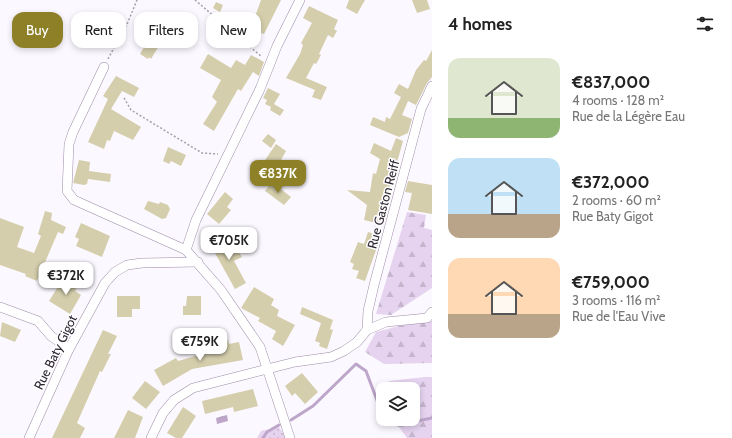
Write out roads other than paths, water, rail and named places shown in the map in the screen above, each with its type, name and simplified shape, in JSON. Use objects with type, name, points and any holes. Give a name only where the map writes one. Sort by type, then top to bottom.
[{"type":"street","points":[[186,250],[196,220],[238,136],[300,0]]},
{"type":"street","points":[[104,67],[71,138],[67,192],[74,200],[186,250],[198,262],[221,290],[260,347],[269,370],[272,387],[290,438]]},
{"type":"street","name":"Rue Gaston Reiff","points":[[367,330],[368,311],[374,285],[421,109],[432,86]]},
{"type":"street","name":"Rue Baty Gigot","points":[[29,438],[70,350],[105,283],[115,272],[127,265],[142,263],[198,262]]},
{"type":"street","points":[[0,307],[38,321],[51,336],[70,350]]},
{"type":"street","points":[[151,438],[163,413],[174,400],[193,388],[269,370],[295,362],[331,357],[344,351],[357,342],[367,330],[386,322],[427,318],[432,312]]},
{"type":"water","points":[[227,415],[228,421],[217,424],[216,418]]},
{"type":"waterway","points":[[291,420],[313,406],[356,364],[366,371],[376,398]]},
{"type":"waterway","points":[[420,420],[432,418]]},
{"type":"waterway","points":[[263,438],[267,432],[279,425]]}]
